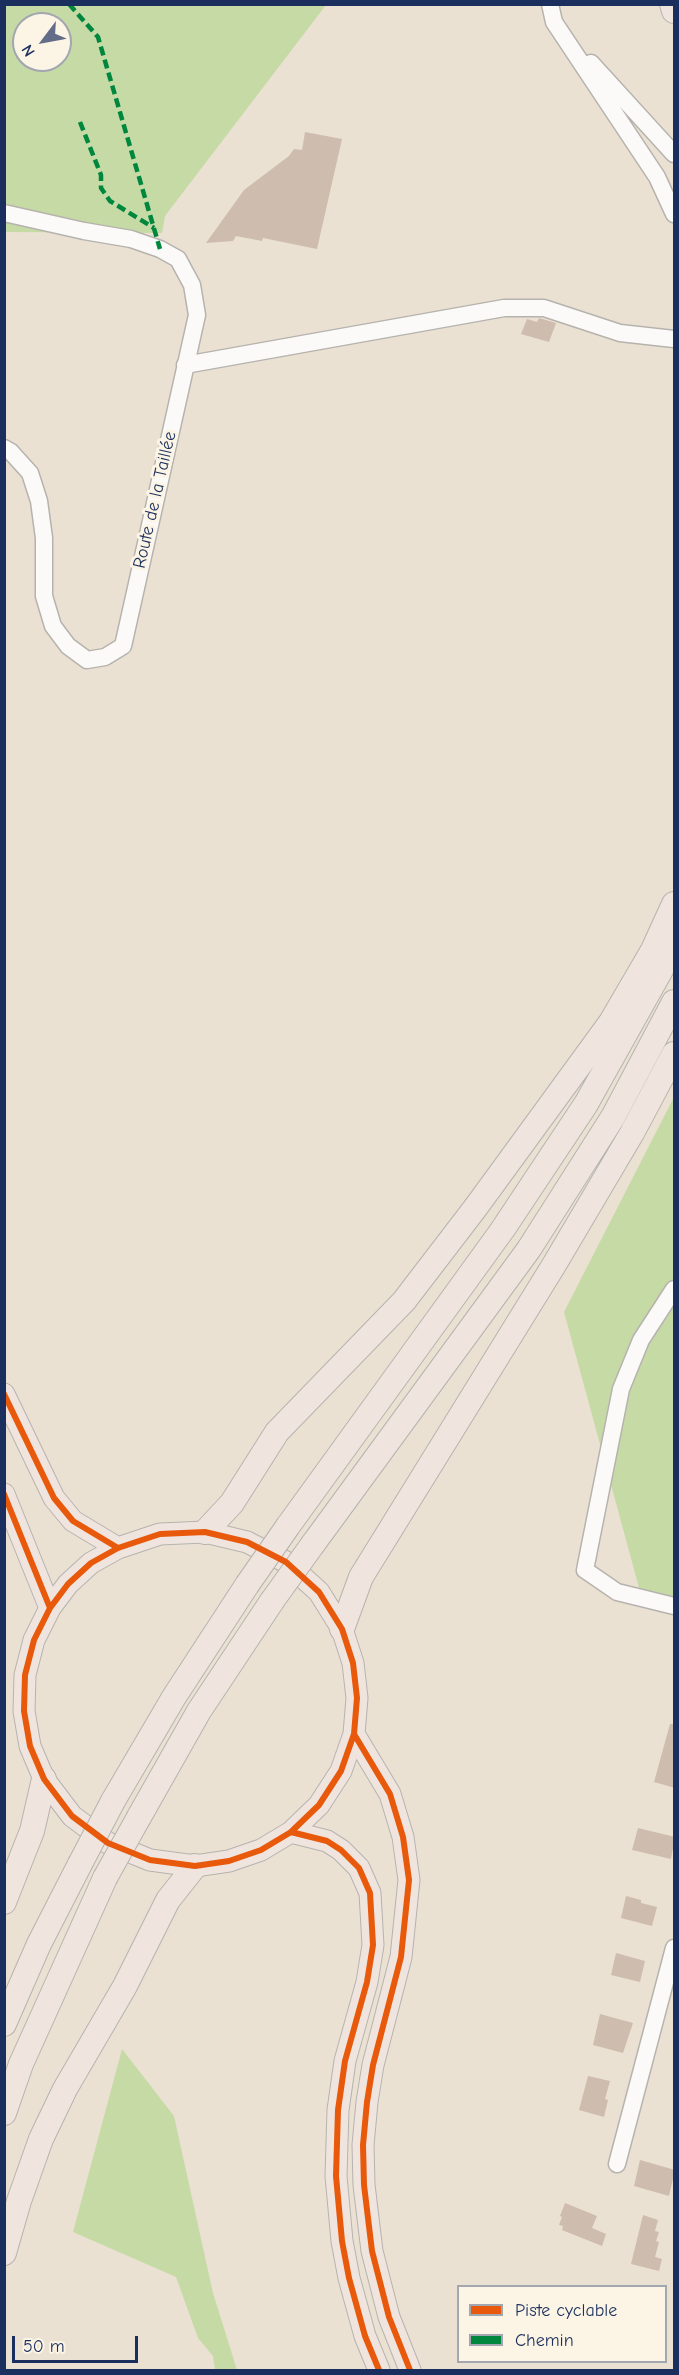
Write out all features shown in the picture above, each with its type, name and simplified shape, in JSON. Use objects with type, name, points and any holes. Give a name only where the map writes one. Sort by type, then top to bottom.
[{"type":"highway","points":[[672,4],[675,12]]},
{"type":"highway","points":[[205,1532],[232,1503],[277,1432],[404,1301],[476,1207],[611,1022],[653,950],[675,904]]},
{"type":"highway","points":[[4,2024],[39,1944],[80,1864],[113,1801],[174,1697],[247,1585],[503,1229],[586,1104],[661,970],[675,939]]},
{"type":"highway","points":[[4,2113],[21,2064],[105,1878],[200,1711],[272,1601],[529,1249],[613,1117],[675,1002]]},
{"type":"highway","points":[[342,1629],[361,1577],[560,1255],[675,1054]]},
{"type":"highway","points":[[4,1902],[32,1831],[44,1779]]},
{"type":"highway","points":[[4,2253],[19,2201],[42,2139],[65,2089],[124,1986],[168,1900],[195,1866]]},
{"type":"main road","points":[[4,1394],[54,1498],[73,1521],[118,1548]]},
{"type":"main road","points":[[4,1494],[50,1608]]},
{"type":"main road","points":[[205,1532],[248,1542],[286,1562],[319,1592],[342,1629],[353,1663],[357,1698],[354,1734],[341,1771],[319,1805],[291,1832],[261,1850],[229,1861],[195,1866],[150,1860],[108,1843],[72,1816],[44,1779],[30,1746],[24,1711],[25,1675],[34,1640],[50,1608],[68,1584],[84,1570],[118,1548],[160,1534],[205,1532]]},
{"type":"main road","points":[[354,1734],[390,1794],[403,1837],[409,1880],[401,1956],[373,2065],[367,2102],[363,2155],[366,2213],[372,2252],[389,2317],[410,2370]]},
{"type":"main road","points":[[291,1832],[327,1841],[342,1850],[359,1868],[370,1893],[373,1945],[367,1982],[345,2061],[338,2110],[336,2176],[342,2241],[349,2278],[365,2336],[379,2370]]},
{"type":"street","points":[[550,4],[554,22],[657,177],[675,214]]},
{"type":"street","points":[[554,22],[675,154]]},
{"type":"street","name":"Route de la Taillée","points":[[4,213],[84,231],[131,238],[160,249],[178,259],[192,285],[197,315],[123,646],[105,657],[87,660],[68,646],[53,626],[44,596],[44,538],[39,501],[30,473],[11,452],[4,448]]},
{"type":"street","points":[[185,365],[504,308],[543,308],[620,333],[675,339]]},
{"type":"street","points":[[675,1289],[641,1340],[621,1389],[585,1570],[617,1592],[675,1606]]},
{"type":"street","points":[[617,2164],[675,1948]]},
{"type":"green space","points":[[5,5],[326,5],[165,216],[162,233],[5,232]]},
{"type":"green space","points":[[674,1097],[674,1600],[644,1606],[564,1312]]},
{"type":"green space","points":[[122,2049],[174,2116],[213,2293],[237,2370],[215,2370],[213,2356],[198,2338],[176,2277],[73,2232]]},
{"type":"building","points":[[305,132],[342,139],[317,249],[263,238],[262,241],[236,236],[233,241],[206,243],[244,190],[289,156],[294,149],[302,150]]},
{"type":"building","points":[[539,318],[556,323],[549,342],[521,334],[527,319],[537,322]]},
{"type":"building","points":[[670,1724],[675,1724],[675,1788],[654,1782]]},
{"type":"building","points":[[638,1828],[675,1837],[671,1859],[632,1850]]},
{"type":"building","points":[[626,1896],[657,1907],[652,1926],[621,1918]]},
{"type":"building","points":[[616,1953],[645,1961],[640,1982],[611,1975]]},
{"type":"building","points":[[600,2014],[633,2023],[623,2053],[593,2045]]},
{"type":"building","points":[[588,2076],[610,2081],[605,2099],[608,2100],[604,2117],[579,2110]]},
{"type":"building","points":[[640,2160],[675,2170],[669,2196],[634,2186]]},
{"type":"building","points":[[565,2203],[597,2216],[592,2228],[606,2234],[602,2246],[562,2230],[563,2226],[559,2225],[562,2217],[560,2216]]},
{"type":"building","points":[[643,2215],[658,2220],[655,2231],[659,2232],[656,2241],[659,2242],[655,2257],[662,2259],[659,2271],[631,2264]]},
{"type":"marked path","points":[[69,4],[98,37],[160,249]]},
{"type":"marked path","points":[[80,122],[101,175],[101,188],[110,201],[154,228]]},
{"type":"cycle path","points":[[4,1394],[54,1498],[73,1521],[118,1548]]},
{"type":"cycle path","points":[[4,1494],[50,1608],[34,1640],[25,1675],[24,1711],[30,1746],[44,1779],[72,1816],[108,1843],[150,1860],[195,1866],[229,1861],[261,1850],[291,1832],[319,1805],[341,1771],[354,1734],[357,1698],[353,1663],[342,1629],[319,1592],[286,1562],[247,1542],[205,1532],[160,1534],[118,1548],[91,1563],[68,1584],[50,1608]]},
{"type":"cycle path","points":[[354,1734],[390,1794],[403,1837],[409,1880],[401,1957],[373,2065],[363,2145],[364,2185],[372,2251],[389,2317],[410,2370]]},
{"type":"cycle path","points":[[291,1832],[327,1841],[341,1850],[359,1868],[370,1893],[373,1945],[367,1982],[345,2061],[338,2110],[336,2176],[342,2241],[349,2278],[365,2336],[379,2370]]}]
